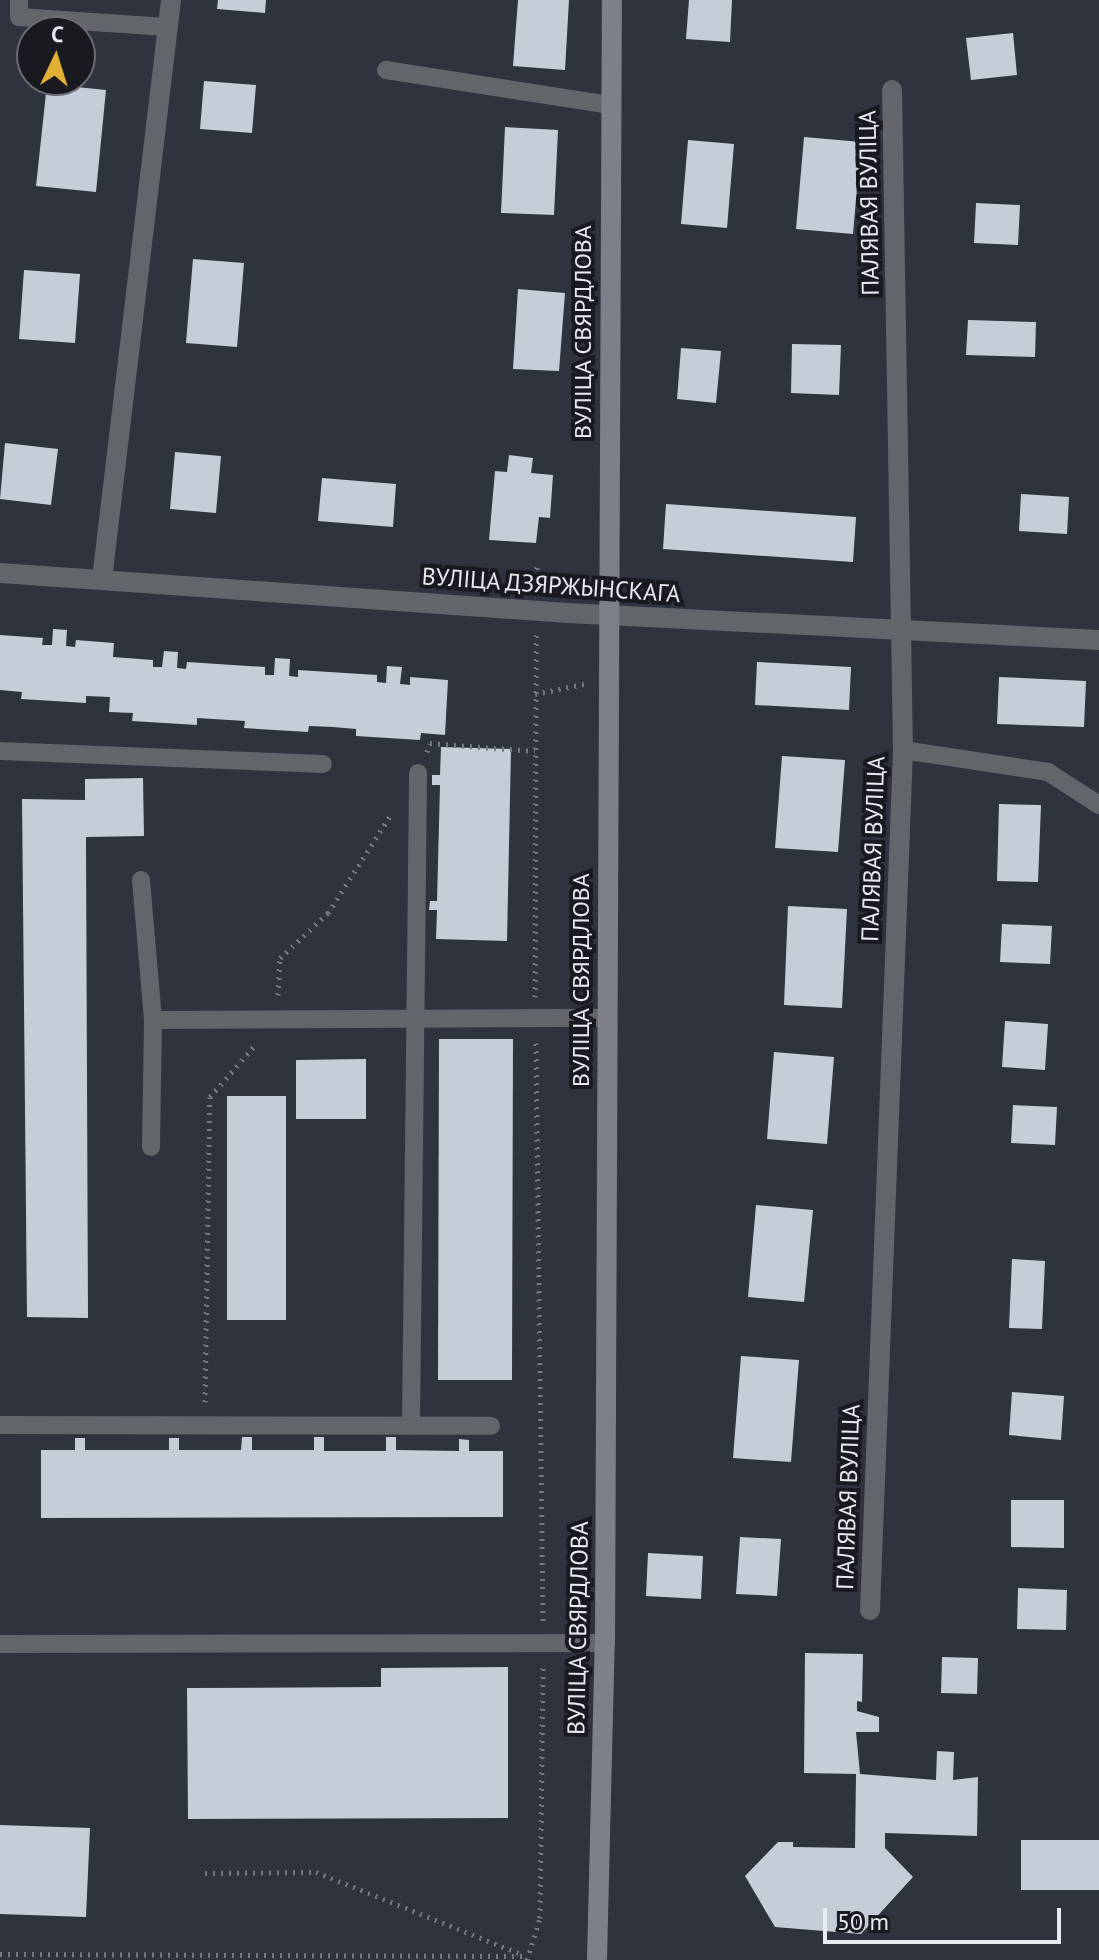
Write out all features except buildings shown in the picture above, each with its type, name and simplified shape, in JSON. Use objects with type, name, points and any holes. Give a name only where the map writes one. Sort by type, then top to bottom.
[{"type":"main road","name":"ВУЛІЦА СВЯРДЛОВА","points":[[597,1960],[605,1643],[609,105],[612,0]]},
{"type":"street","points":[[102,579],[171,0]]},
{"type":"street","name":"ПАЛЯВАЯ ВУЛІЦА","points":[[870,1610],[903,750],[904,631],[892,90]]},
{"type":"street","name":"ВУЛІЦА ДЗЯРЖЫНСКАГА","points":[[0,573],[536,611],[1099,640]]},
{"type":"lane","points":[[19,0],[19,17],[167,27]]},
{"type":"lane","points":[[386,70],[609,105]]},
{"type":"lane","points":[[903,750],[1048,772],[1099,805]]},
{"type":"lane","points":[[0,751],[323,764]]},
{"type":"lane","points":[[411,1425],[411,1018],[418,773]]},
{"type":"lane","points":[[141,880],[153,1020],[151,1147]]},
{"type":"lane","points":[[153,1020],[606,1018]]},
{"type":"lane","points":[[0,1425],[491,1426]]},
{"type":"lane","points":[[0,1644],[605,1643]]},
{"type":"path","points":[[527,1958],[540,1918],[544,1643],[535,1018],[537,566]]},
{"type":"path","points":[[205,1873],[316,1872],[527,1958]]},
{"type":"path","points":[[0,1954],[527,1958]]}]
